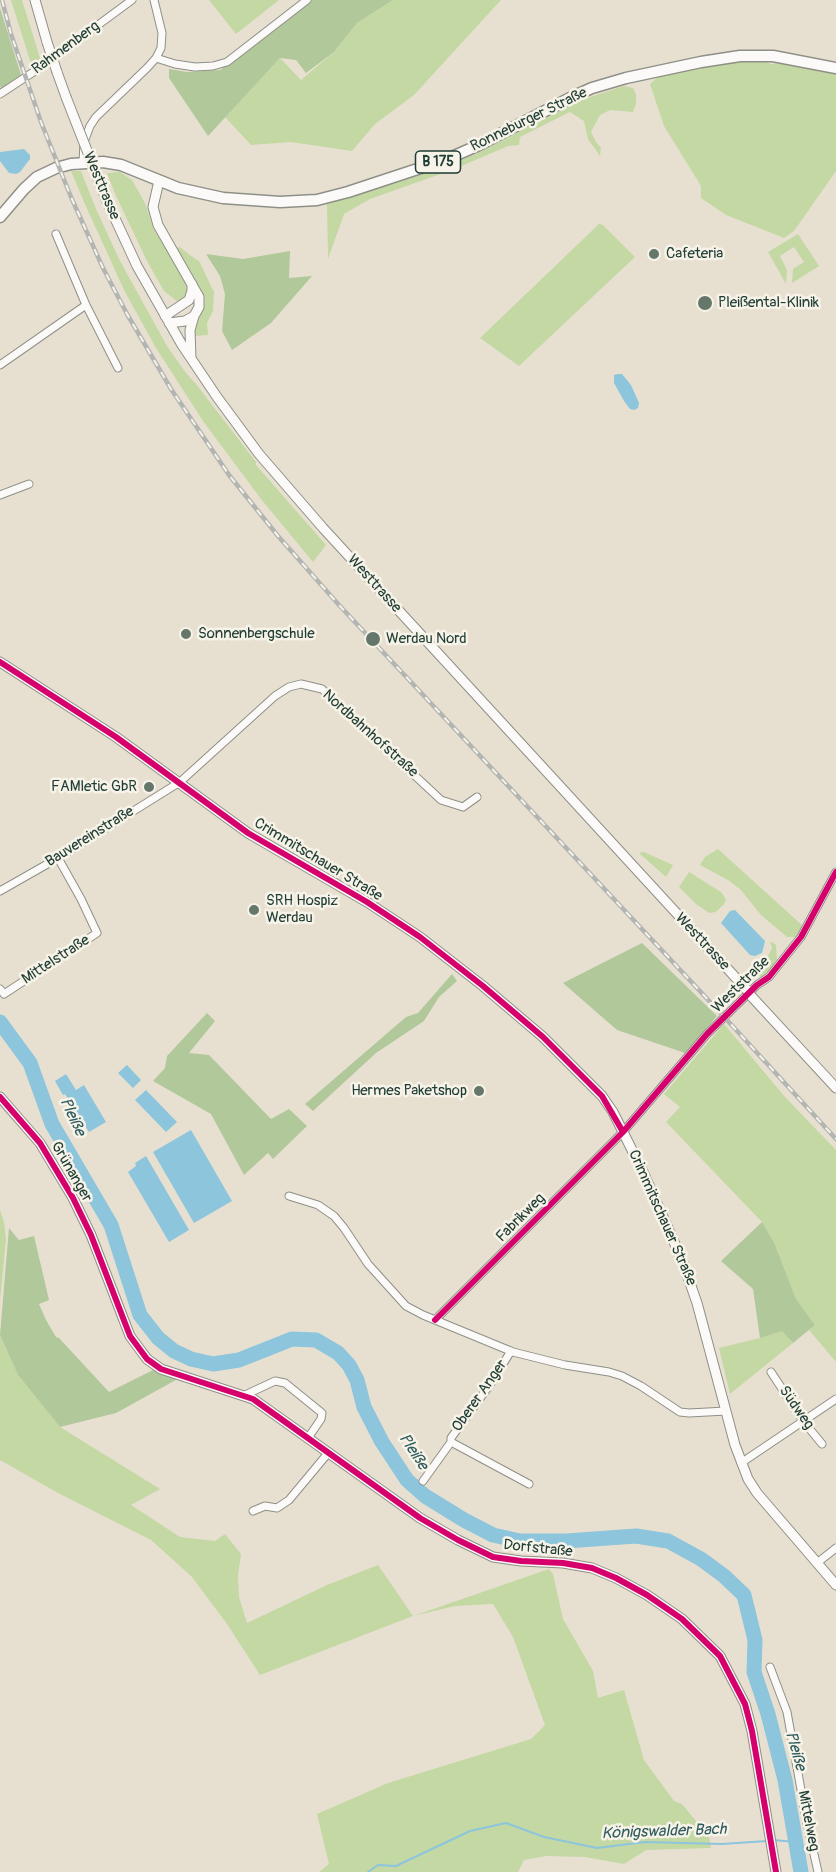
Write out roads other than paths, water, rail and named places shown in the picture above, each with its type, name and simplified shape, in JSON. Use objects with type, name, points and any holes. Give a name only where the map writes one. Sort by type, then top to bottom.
[{"type":"main road","name":"Ronneburger Straße","points":[[0,217],[37,177],[64,166],[103,162],[121,165],[191,191],[243,200],[280,202],[317,200],[445,160],[574,96],[626,78],[740,56],[773,56],[836,68]]},
{"type":"street","name":"Westtrasse","points":[[35,0],[66,97],[106,199],[137,266],[191,360],[259,454],[346,554],[836,1088]]},
{"type":"street","name":"Rahmenberg","points":[[0,94],[132,0]]},
{"type":"street","points":[[83,163],[84,142],[96,117],[156,58],[161,48],[162,34],[154,0]]},
{"type":"street","points":[[156,58],[195,67],[227,62],[307,0]]},
{"type":"street","points":[[159,181],[153,207],[158,225],[199,297],[199,308],[194,316],[190,340],[191,360]]},
{"type":"street","points":[[56,234],[86,305],[118,368]]},
{"type":"street","points":[[167,320],[189,300],[192,282]]},
{"type":"street","points":[[0,365],[86,305]]},
{"type":"street","points":[[167,320],[185,321],[194,316]]},
{"type":"street","points":[[0,495],[29,484]]},
{"type":"street","name":"Crimmitschauer Straße","points":[[0,662],[116,737],[248,833],[367,902],[403,926],[483,986],[543,1037],[602,1096],[623,1132],[653,1193],[682,1260],[697,1303],[741,1463],[757,1493],[836,1585]]},
{"type":"street","name":"Nordbahnhofstraße","points":[[180,782],[275,696],[289,687],[301,684],[322,689],[441,800],[462,807],[477,798]]},
{"type":"street","name":"Bauvereinstraße","points":[[0,891],[58,858],[180,782]]},
{"type":"street","name":"Mittelstraße","points":[[2,991],[97,933],[58,858]]},
{"type":"street","name":"Weststraße","points":[[623,1132],[707,1034],[786,958],[801,938],[836,872]]},
{"type":"street","name":"Grünanger","points":[[0,1097],[40,1143],[73,1198],[91,1235],[130,1336]]},
{"type":"street","name":"Fabrikweg","points":[[435,1320],[623,1132]]},
{"type":"street","points":[[289,1196],[318,1205],[334,1216],[368,1264],[406,1306],[511,1351],[622,1376],[642,1386],[680,1412],[726,1411]]},
{"type":"street","name":"Dorfstraße","points":[[130,1336],[147,1359],[161,1369],[244,1395],[263,1405],[420,1518],[458,1540],[494,1557],[521,1562],[562,1563],[592,1568],[647,1595],[682,1619],[720,1656],[745,1704],[752,1731],[776,1872]]},
{"type":"street","name":"Oberer Anger","points":[[423,1481],[511,1351]]},
{"type":"street","name":"Südweg","points":[[771,1372],[804,1422],[822,1444]]},
{"type":"street","points":[[244,1395],[275,1382],[285,1383],[322,1413],[321,1419],[308,1438]]},
{"type":"street","points":[[741,1463],[836,1399]]},
{"type":"street","name":"Oberer Anger","points":[[451,1442],[530,1484]]},
{"type":"street","points":[[252,1511],[265,1506],[277,1508],[289,1500],[329,1452]]},
{"type":"street","points":[[817,1563],[836,1548]]},
{"type":"street","name":"Mittelweg","points":[[770,1667],[787,1712],[818,1872]]},
{"type":"water","points":[[24,149],[30,155],[30,159],[20,172],[9,173],[0,161],[0,152]]},
{"type":"water","points":[[622,374],[631,385],[639,403],[638,408],[630,409],[624,401],[614,383],[614,375]]},
{"type":"water","points":[[735,910],[765,941],[762,953],[755,956],[750,955],[721,923],[730,911]]},
{"type":"water","points":[[127,1065],[141,1080],[133,1088],[118,1073]]},
{"type":"water","points":[[66,1074],[76,1090],[84,1085],[106,1122],[89,1132],[55,1081]]},
{"type":"water","points":[[146,1090],[177,1122],[166,1132],[135,1100]]},
{"type":"water","points":[[191,1130],[232,1201],[194,1223],[153,1152]]},
{"type":"water","points":[[146,1156],[189,1230],[169,1242],[128,1172],[136,1166],[135,1163]]},
{"type":"waterway","name":"Pleiße","points":[[0,1022],[30,1063],[52,1124],[111,1225],[140,1315],[158,1338],[174,1351],[191,1359],[213,1364],[239,1360],[292,1339],[316,1340],[338,1353],[349,1365],[357,1380],[364,1407],[382,1442],[407,1480],[425,1496],[464,1520],[493,1535],[520,1541],[566,1541],[636,1536],[668,1541],[701,1559],[744,1595],[755,1640],[754,1672],[768,1714],[785,1780],[801,1872]]},
{"type":"waterway","name":"Königswalder Bach","points":[[368,1872],[378,1865],[396,1866],[470,1831],[506,1823],[544,1837],[597,1848],[645,1842],[722,1844],[767,1841]]},
{"type":"waterway","name":"Königswalder Bach","points":[[773,1840],[796,1842]]},
{"type":"railway","points":[[2,0],[41,122],[103,268],[171,389],[229,475],[278,536],[339,605],[836,1139]]},
{"type":"place","name":"Cafeteria","points":[[654,254]]},
{"type":"place","name":"Pleißental-Klinik","points":[[705,303]]},
{"type":"place","name":"Sonnenbergschule","points":[[186,634]]},
{"type":"place","name":"Werdau Nord","points":[[373,639]]},
{"type":"place","name":"FAMletic GbR","points":[[149,787]]},
{"type":"place","name":"SRH Hospiz Werdau","points":[[254,910]]},
{"type":"place","name":"Hermes Paketshop","points":[[479,1091]]}]
